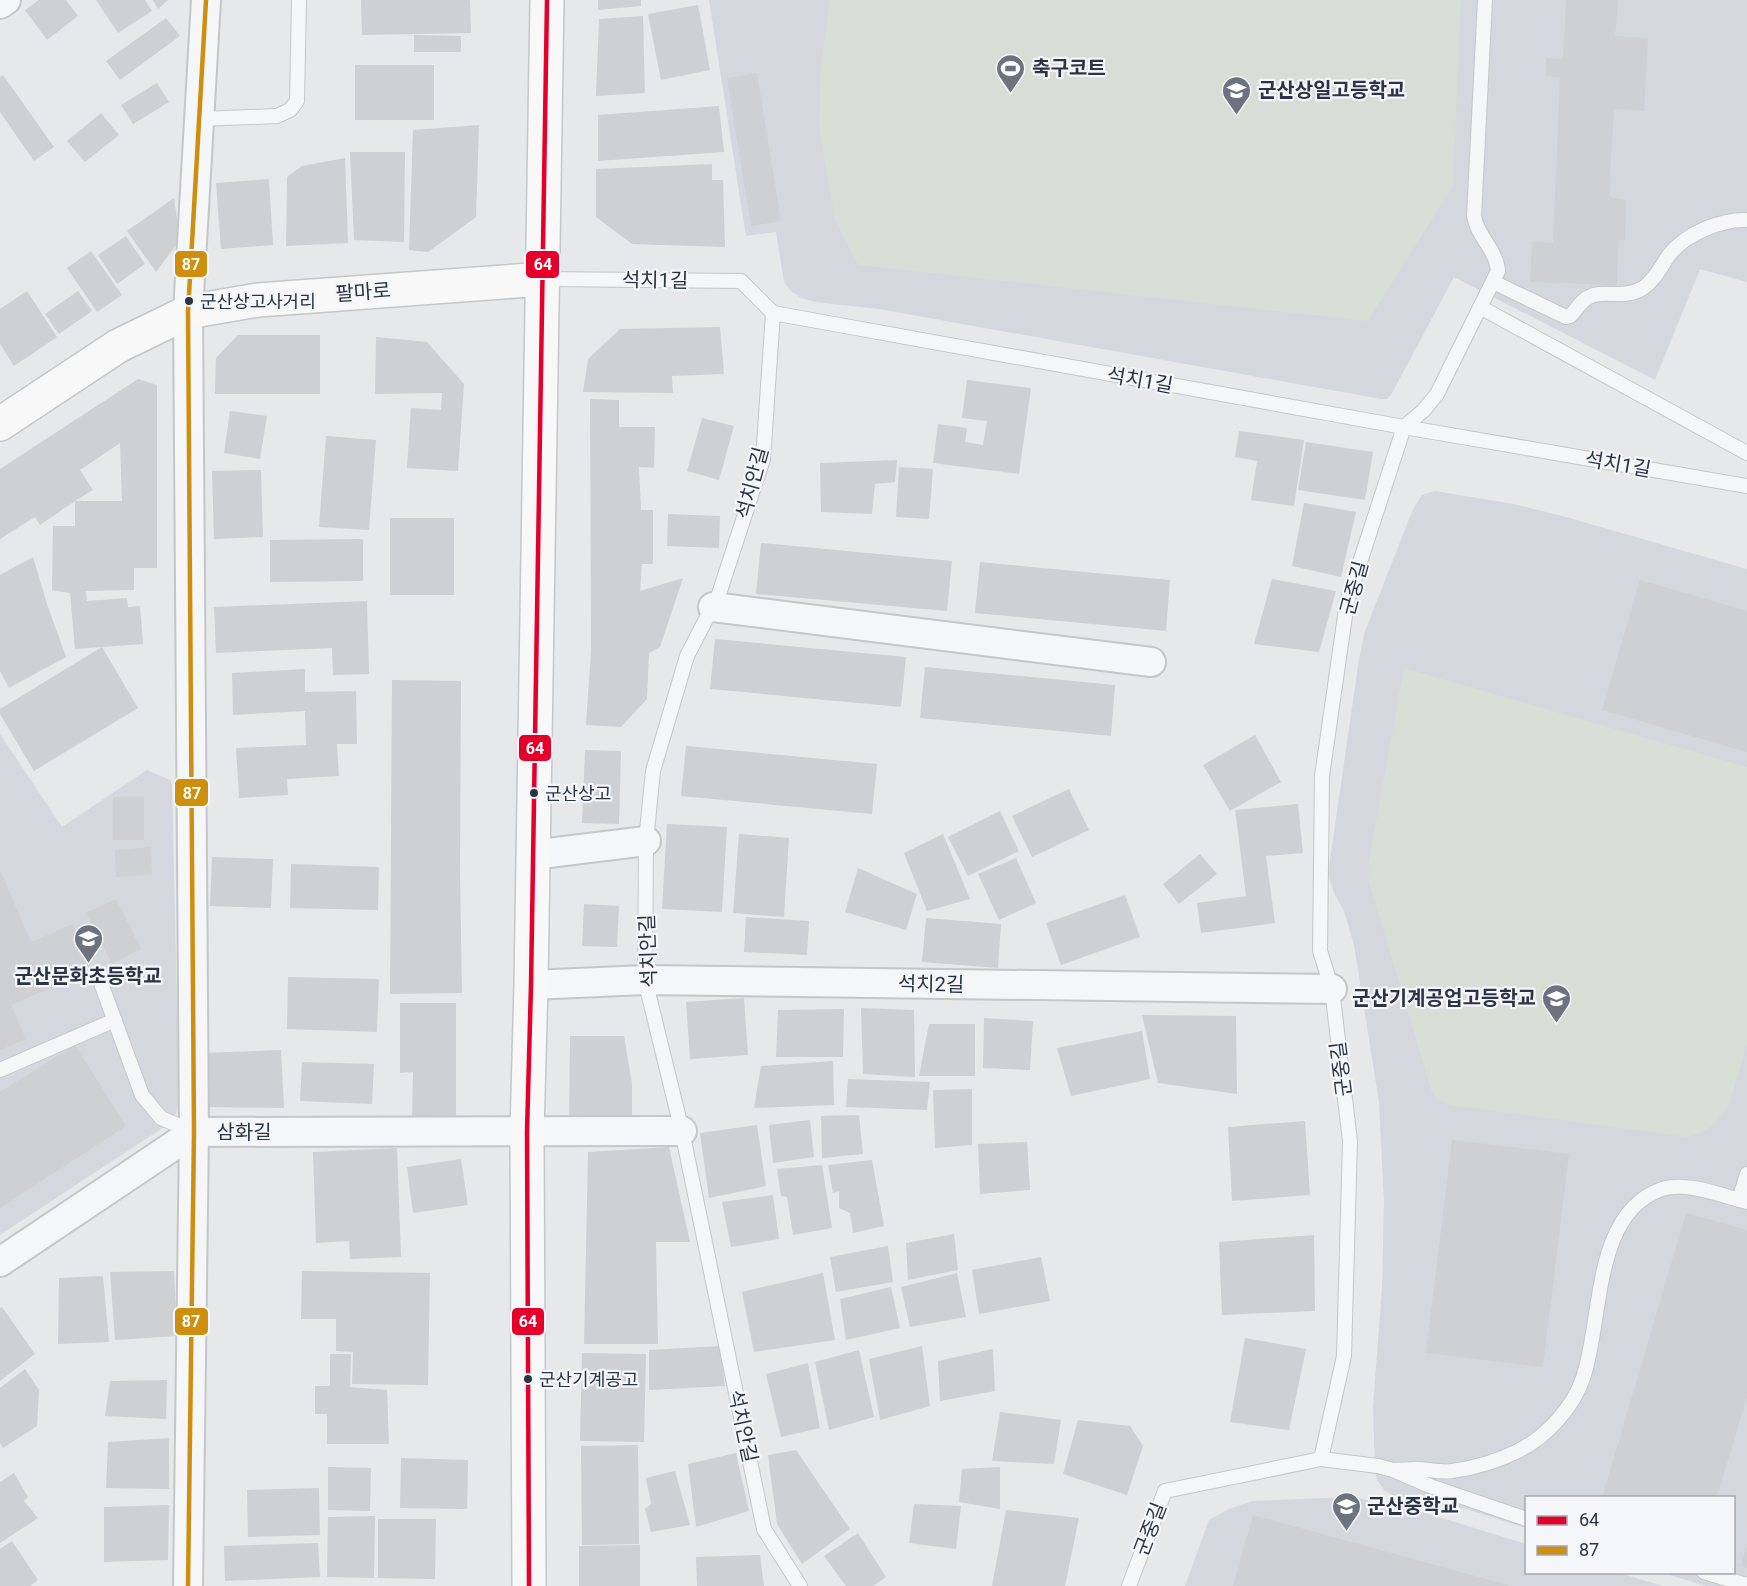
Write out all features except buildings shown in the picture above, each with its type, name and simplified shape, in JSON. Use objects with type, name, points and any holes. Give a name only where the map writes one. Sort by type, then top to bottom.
[{"type":"street","points":[[0,4],[6,0]]},
{"type":"street","points":[[188,1586],[194,1132],[188,312],[206,0]]},
{"type":"street","points":[[529,1586],[527,1132],[547,0]]},
{"type":"street","name":"팔마로","points":[[0,424],[118,346],[188,312],[258,300],[543,279]]},
{"type":"street","points":[[712,607],[1151,662]]},
{"type":"street","points":[[532,855],[646,841]]},
{"type":"street","name":"석치2길","points":[[531,985],[645,980],[1332,990]]},
{"type":"street","name":"삼화길","points":[[0,1262],[194,1132],[682,1131]]},
{"type":"lane","points":[[199,119],[277,116],[290,110],[297,101],[299,0]]},
{"type":"lane","points":[[1404,427],[1423,411],[1437,394],[1498,271],[1498,263],[1476,226],[1474,216],[1485,0]]},
{"type":"lane","points":[[1493,282],[1566,317],[1570,316],[1590,296],[1631,294],[1645,287],[1680,243],[1693,234],[1715,226],[1747,220]]},
{"type":"lane","name":"석치1길","points":[[543,279],[741,281],[773,313],[1404,427],[1747,486]]},
{"type":"lane","points":[[1480,307],[1747,453]]},
{"type":"lane","name":"석치안길","points":[[773,313],[763,459],[719,594],[687,656],[653,771],[646,841],[645,980],[682,1131],[764,1529],[800,1586]]},
{"type":"lane","name":"군중길","points":[[1129,1586],[1165,1491],[1321,1459],[1344,1356],[1350,1141],[1332,990],[1320,951],[1322,776],[1347,602],[1404,427]]},
{"type":"lane","points":[[102,986],[142,1095],[161,1118],[194,1132]]},
{"type":"lane","points":[[0,1070],[115,1020]]},
{"type":"lane","points":[[1393,1470],[1451,1472],[1487,1463],[1519,1451],[1549,1429],[1570,1405],[1583,1378],[1606,1259],[1622,1221],[1638,1201],[1664,1188],[1692,1187],[1743,1201],[1747,1174]]},
{"type":"lane","points":[[1321,1459],[1393,1470],[1449,1493],[1525,1518]]},
{"type":"lane","points":[[1710,1574],[1747,1586]]},
{"type":"shaded area","name":"군산상일고등학교","points":[[709,0],[1747,0],[1747,282],[1700,269],[1655,380],[1454,277],[1387,399],[879,309],[815,302],[801,298],[784,282],[776,232],[746,236]]},
{"type":"shaded area","points":[[830,0],[1461,0],[1453,186],[1368,321],[858,265],[835,220],[819,129],[820,73]]},
{"type":"shaded area","name":"군산기계공업고등학교","points":[[1435,491],[1514,504],[1747,569],[1747,1586],[1706,1586],[1666,1574],[1735,1574],[1735,1496],[1525,1496],[1525,1528],[1466,1509],[1397,1497],[1385,1491],[1377,1480],[1373,1406],[1382,1288],[1384,1201],[1379,1102],[1354,945],[1344,911],[1334,893],[1328,874],[1365,631],[1413,509],[1422,495]]},
{"type":"shaded area","points":[[1404,668],[1747,767],[1747,1044],[1728,1108],[1712,1126],[1702,1133],[1686,1137],[1450,1105],[1437,1099],[1431,1090],[1369,882],[1368,866]]},
{"type":"shaded area","name":"군산문화초등학교","points":[[0,734],[62,827],[147,770],[170,780],[172,784],[179,1100],[176,1113],[167,1125],[0,1235]]},
{"type":"shaded area","name":"군산중학교","points":[[1352,1497],[1413,1509],[1525,1544],[1525,1574],[1622,1574],[1663,1586],[1185,1586],[1209,1520],[1229,1509],[1253,1501]]},
{"type":"transit line","name":"87","points":[[188,1586],[194,1132],[188,312],[206,0]]},
{"type":"transit line","name":"64","points":[[529,1586],[527,1132],[547,0]]},
{"type":"place","name":"축구코트","points":[[1011,94]]},
{"type":"place","name":"군산상일고등학교","points":[[1237,116]]},
{"type":"place","name":"군산상고사거리","points":[[189,301]]},
{"type":"place","name":"군산상고","points":[[534,793]]},
{"type":"place","name":"군산문화초등학교","points":[[88,964]]},
{"type":"place","name":"군산기계공업고등학교","points":[[1557,1024]]},
{"type":"place","name":"군산기계공고","points":[[528,1379]]},
{"type":"place","name":"군산중학교","points":[[1346,1532]]}]
